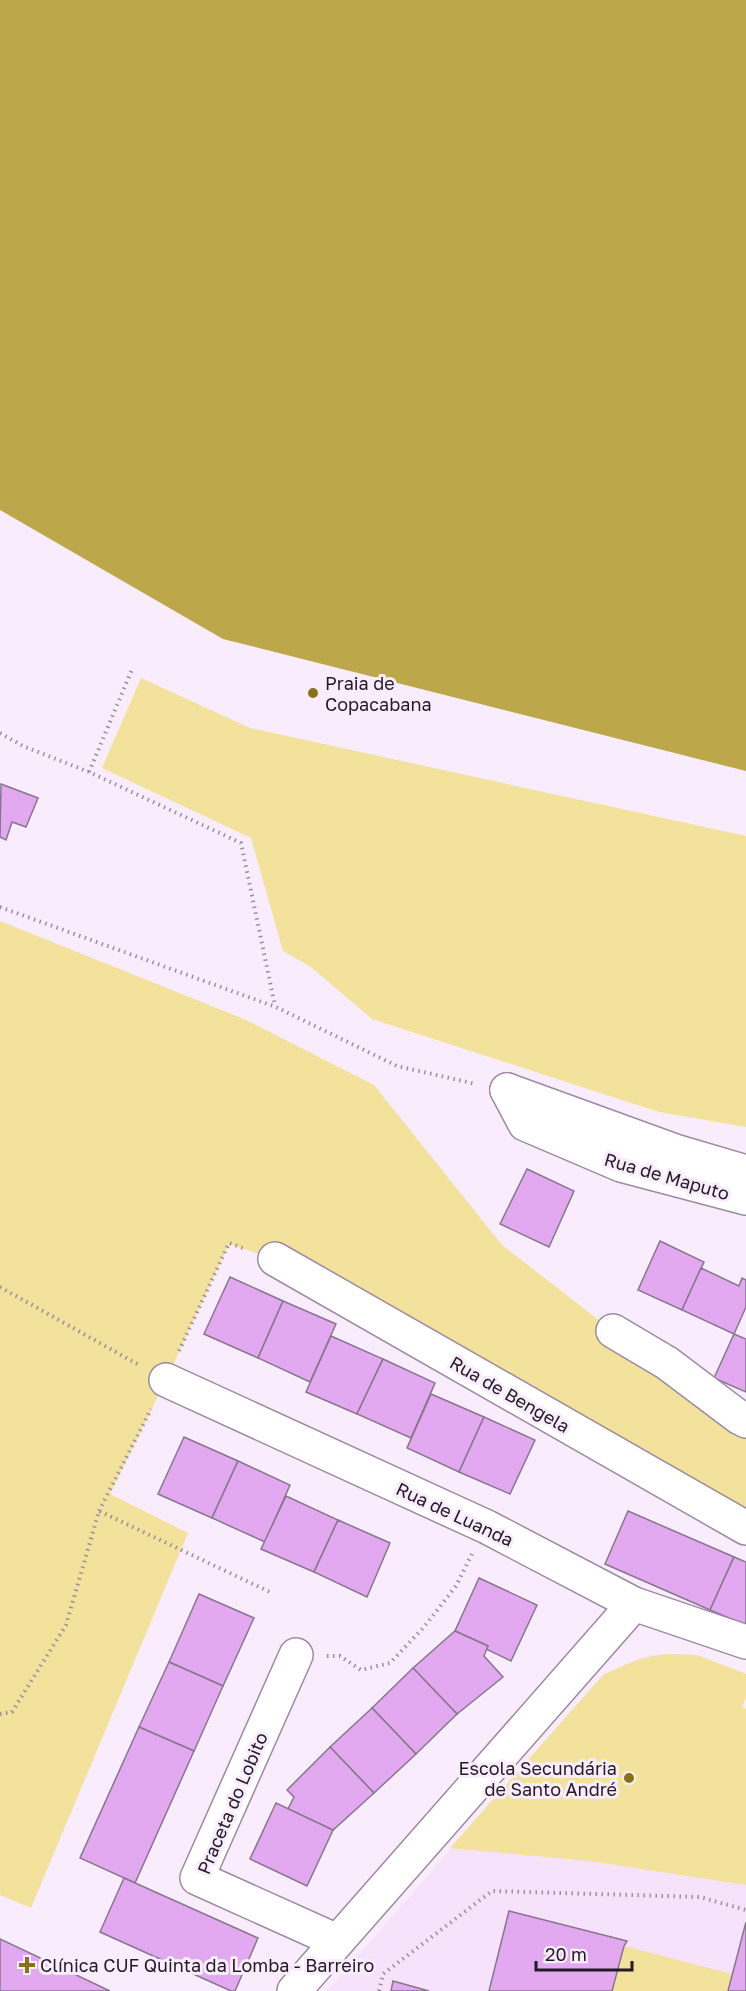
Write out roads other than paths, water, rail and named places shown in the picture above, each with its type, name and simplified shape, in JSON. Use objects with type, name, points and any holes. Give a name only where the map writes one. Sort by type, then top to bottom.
[{"type":"street","name":"Rua de Maputo","points":[[746,1172],[675,1151],[507,1090],[525,1124],[621,1165],[746,1198]]},
{"type":"street","name":"Rua de Bengela","points":[[275,1259],[746,1528]]},
{"type":"street","points":[[613,1331],[667,1363],[746,1421]]},
{"type":"street","name":"Rua de Luanda","points":[[166,1380],[487,1527],[634,1604],[746,1642]]},
{"type":"street","points":[[294,1991],[634,1604]]},
{"type":"street","name":"Praceta do Lobito","points":[[296,1655],[197,1878],[337,1941]]},
{"type":"place","name":"Praia de Copacabana","points":[[313,693]]},
{"type":"place","name":"Escola Secundária de Santo André","points":[[629,1778]]},
{"type":"place","name":"Clínica CUF Quinta da Lomba - Barreiro","points":[[27,1965]]}]
